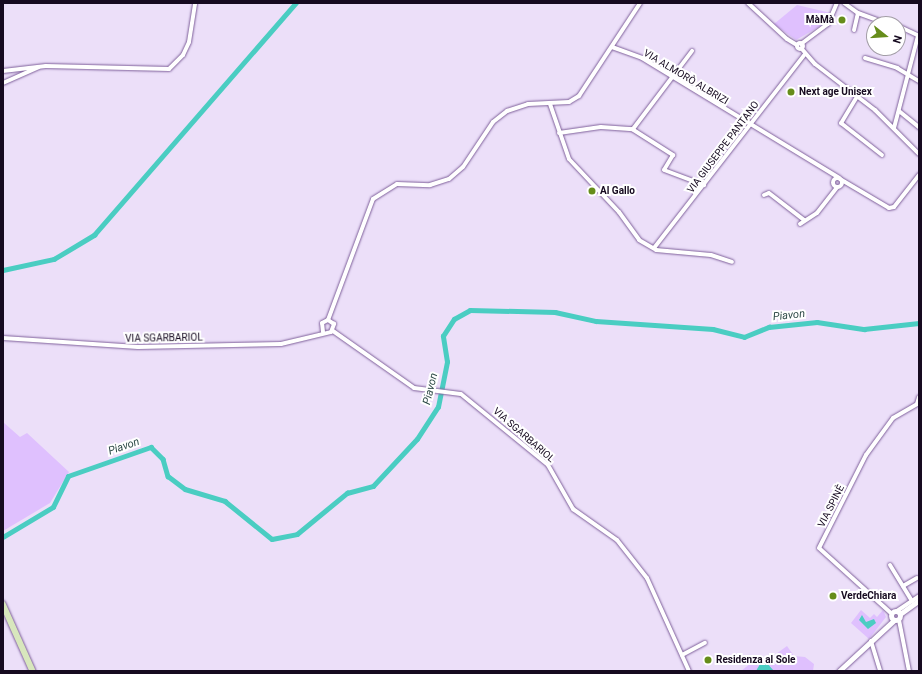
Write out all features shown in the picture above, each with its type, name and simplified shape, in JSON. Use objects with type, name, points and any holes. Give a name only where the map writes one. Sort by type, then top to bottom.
[{"type":"main road","points":[[3,604],[32,670]]},
{"type":"street","points":[[3,71],[39,67],[169,69],[183,55],[189,42],[195,3]]},
{"type":"street","points":[[323,332],[322,323],[328,320],[373,199],[397,184],[430,185],[449,179],[463,167],[499,116],[518,107],[550,104],[579,96],[612,47],[638,3]]},
{"type":"street","points":[[748,3],[787,40],[800,46],[806,54],[858,96],[894,128],[902,141],[919,154]]},
{"type":"street","points":[[800,46],[828,24],[837,3]]},
{"type":"street","points":[[844,3],[858,13],[866,16]]},
{"type":"street","points":[[854,30],[858,13]]},
{"type":"street","points":[[894,128],[919,36],[906,30]]},
{"type":"street","name":"VIA ALMORÒ ALBRIZI","points":[[612,47],[642,58],[829,173],[891,208],[919,176]]},
{"type":"street","points":[[632,129],[674,78],[692,51]]},
{"type":"street","name":"VIA GIUSEPPE PANTANO","points":[[654,248],[806,54]]},
{"type":"street","points":[[865,58],[908,74],[919,81]]},
{"type":"street","points":[[3,83],[39,67]]},
{"type":"street","points":[[858,96],[840,123],[882,155]]},
{"type":"street","points":[[550,104],[560,133],[574,164],[619,212],[639,240],[654,248],[711,255],[732,262]]},
{"type":"street","points":[[899,111],[919,127]]},
{"type":"street","points":[[560,133],[601,127],[632,129],[673,155],[664,170],[704,185]]},
{"type":"street","points":[[829,173],[834,184]]},
{"type":"street","points":[[800,224],[817,213],[832,191],[834,184],[840,179],[841,184]]},
{"type":"street","points":[[834,184],[849,184]]},
{"type":"street","points":[[764,195],[769,193],[804,220]]},
{"type":"street","name":"VIA SGARBARIOL","points":[[328,320],[334,324],[333,331]]},
{"type":"street","name":"VIA SGARBARIOL","points":[[3,338],[131,347],[260,345],[291,343],[323,332],[333,331],[407,384],[419,389],[445,391],[466,397],[537,455],[552,471],[561,493],[573,509],[624,548],[652,586],[689,671]]},
{"type":"street","name":"VIA SPINÈ","points":[[896,613],[819,548],[866,455],[893,418],[917,404],[919,397]]},
{"type":"street","points":[[890,566],[912,601]]},
{"type":"street","points":[[903,586],[917,578]]},
{"type":"street","points":[[896,613],[919,600]]},
{"type":"street","points":[[896,613],[912,601],[919,600]]},
{"type":"street","points":[[896,613],[896,620],[909,671]]},
{"type":"street","points":[[838,671],[896,620],[896,613]]},
{"type":"street","points":[[872,641],[880,671]]},
{"type":"street","points":[[682,655],[705,643]]},
{"type":"shaded area","points":[[797,5],[831,13],[822,25],[796,40],[774,24]]},
{"type":"shaded area","points":[[3,422],[20,437],[27,433],[69,472],[50,503],[3,531]]},
{"type":"shaded area","points":[[861,610],[870,618],[874,614],[877,617],[883,610],[886,617],[869,639],[851,623]]},
{"type":"shaded area","points":[[862,615],[866,622],[874,619],[876,623],[868,629],[859,620]]},
{"type":"shaded area","points":[[787,646],[794,656],[805,657],[814,664],[813,671],[741,671],[756,659],[776,654]]},
{"type":"shaded area","points":[[766,662],[774,671],[756,671],[760,664]]},
{"type":"waterway","points":[[3,270],[54,259],[94,235],[296,3]]},
{"type":"waterway","name":"Piavon","points":[[3,537],[53,507],[68,476],[151,447],[163,459],[168,476],[185,489],[225,501],[272,539],[297,534],[347,493],[373,486],[417,439],[438,407],[447,362],[443,336],[454,319],[470,310],[555,312],[596,321],[713,329],[744,337],[769,327],[817,322],[864,329],[919,323]]},
{"type":"place","name":"MàMà","points":[[842,20]]},
{"type":"place","name":"Next age Unisex","points":[[791,92]]},
{"type":"place","name":"Al Gallo","points":[[592,191]]},
{"type":"place","name":"VerdeChiara","points":[[833,596]]},
{"type":"place","name":"Residenza al Sole","points":[[708,660]]}]
